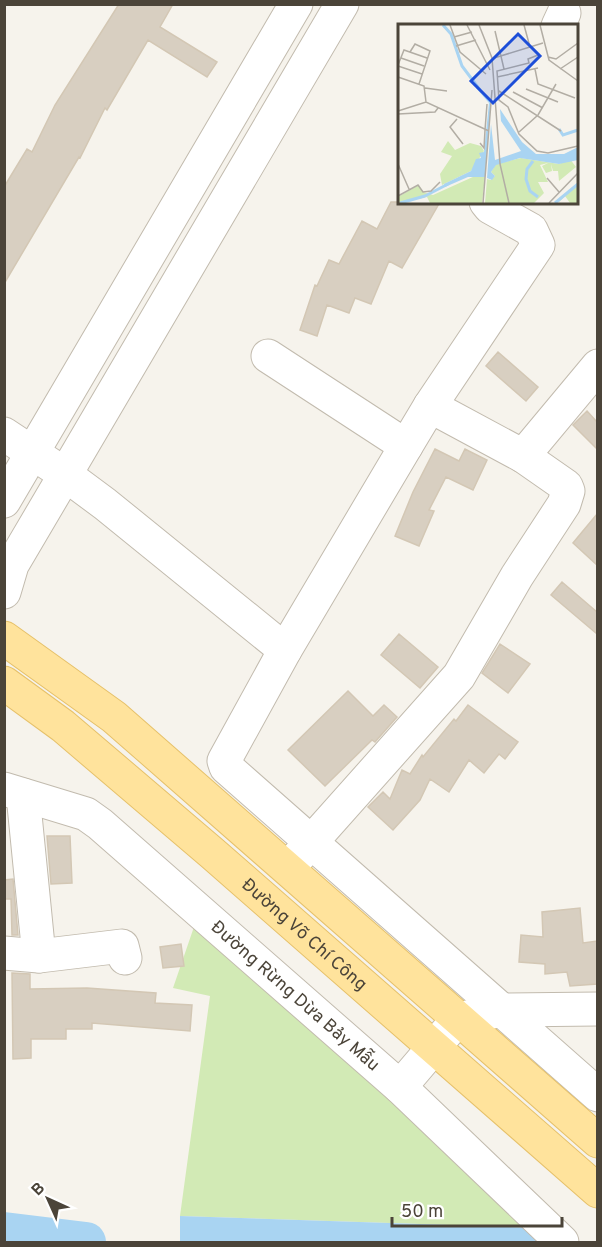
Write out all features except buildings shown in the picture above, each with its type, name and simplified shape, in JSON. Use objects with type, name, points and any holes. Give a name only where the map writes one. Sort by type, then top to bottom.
[{"type":"main road","name":"Đường Võ Chí Công","points":[[5,629],[114,717],[597,1141]]},
{"type":"main road","name":"Đường Võ Chí Công","points":[[4,683],[63,726],[597,1191]]},
{"type":"street","points":[[4,501],[296,4]]},
{"type":"street","points":[[4,592],[12,565],[340,5]]},
{"type":"street","points":[[488,204],[531,230],[538,245],[430,406],[285,651],[224,761],[226,767],[310,843],[597,1095]]},
{"type":"street","points":[[268,356],[406,446]]},
{"type":"street","points":[[523,456],[597,366]]},
{"type":"street","points":[[288,869],[459,676],[517,576],[564,504],[568,491],[566,486],[523,456],[430,406]]},
{"type":"street","points":[[4,434],[105,504],[285,651]]},
{"type":"street","points":[[14,792],[39,956]]},
{"type":"street","name":"Đường Rừng Dừa Bảy Mẫu","points":[[14,792],[86,814],[100,824],[400,1087],[562,1242]]},
{"type":"street","points":[[4,953],[39,956],[122,946],[125,958]]},
{"type":"street","points":[[400,1087],[458,1019],[502,1010],[597,1009]]},
{"type":"green space","points":[[196,921],[537,1228],[180,1216],[210,996],[173,988]]},
{"type":"water","points":[[180,1216],[537,1228],[552,1242],[180,1242]]},
{"type":"waterway","points":[[4,1232],[86,1242]]}]
